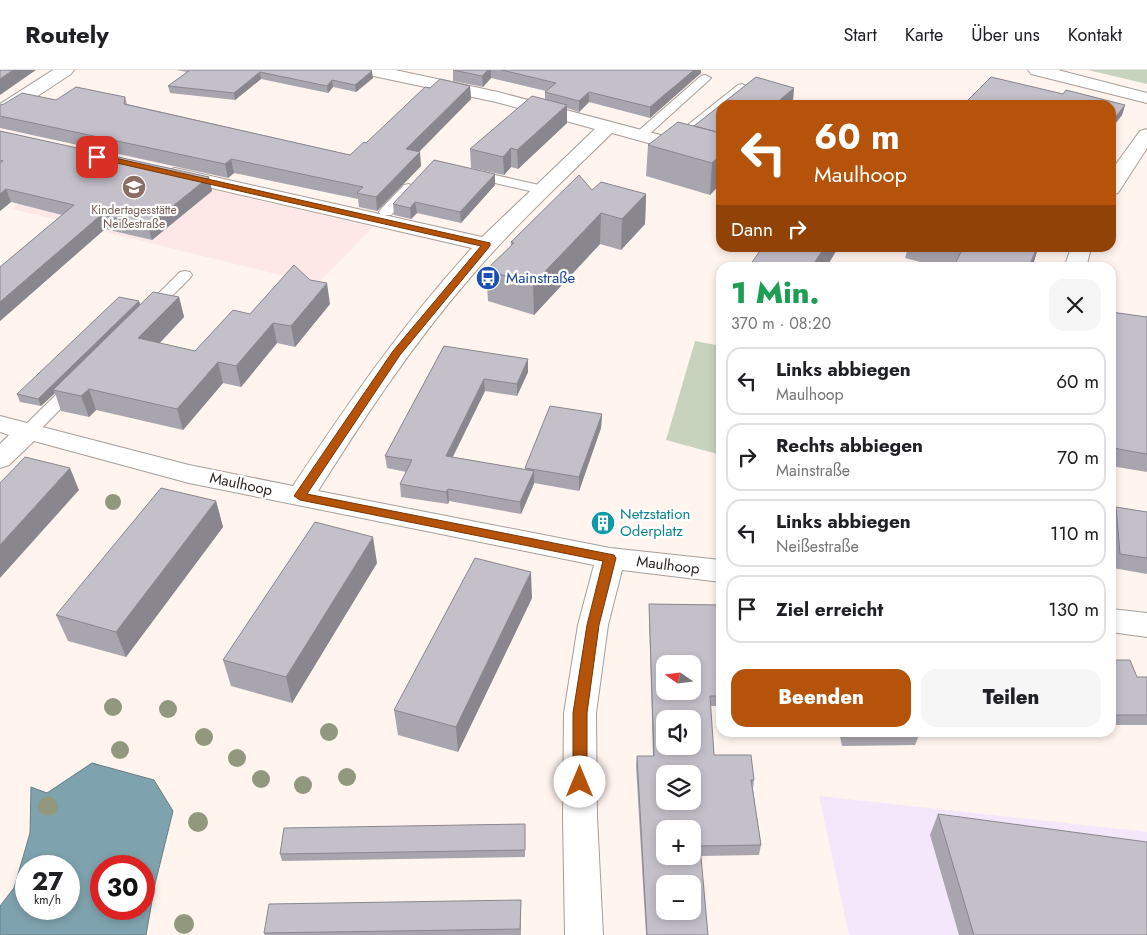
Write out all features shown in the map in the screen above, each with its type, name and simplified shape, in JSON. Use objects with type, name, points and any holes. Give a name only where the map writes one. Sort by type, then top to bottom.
[{"type":"street","points":[[0,112],[65,70]]},
{"type":"street","points":[[370,70],[498,97],[716,156]]},
{"type":"street","points":[[1037,70],[1147,98]]},
{"type":"street","points":[[300,496],[397,353],[487,244],[609,126]]},
{"type":"street","points":[[1116,180],[1147,135]]},
{"type":"street","points":[[156,170],[487,244]]},
{"type":"street","name":"Maulhoop","points":[[0,424],[189,474],[610,558],[716,570]]},
{"type":"street","points":[[0,459],[28,432]]},
{"type":"street","points":[[584,935],[580,817],[580,713],[593,625],[610,558]]},
{"type":"street","points":[[1116,621],[1147,625]]},
{"type":"lane","points":[[641,134],[705,78]]},
{"type":"lane","points":[[726,100],[742,87]]},
{"type":"lane","points":[[673,144],[716,108]]},
{"type":"lane","points":[[459,171],[543,190]]},
{"type":"lane","points":[[386,212],[418,178]]},
{"type":"lane","points":[[137,323],[185,275]]},
{"type":"lane","points":[[28,432],[82,377]]},
{"type":"shaded area","points":[[75,160],[172,224],[213,190],[373,227],[317,284],[12,209]]},
{"type":"shaded area","points":[[819,796],[1147,832],[1147,935],[849,935]]},
{"type":"green space","points":[[1088,70],[1147,70],[1147,84]]},
{"type":"green space","points":[[695,341],[716,345],[716,454],[666,440]]},
{"type":"water","points":[[92,763],[154,780],[173,811],[155,884],[155,855],[90,855],[90,920],[149,920],[146,935],[0,935],[0,906],[15,885],[15,920],[80,920],[80,855],[24,855],[30,833],[31,787],[47,793]]},
{"type":"building","points":[[0,70],[13,70],[0,79]]},
{"type":"building","points":[[190,70],[372,71],[355,85],[332,80],[327,86],[260,72],[234,93],[168,86]]},
{"type":"building","points":[[453,70],[488,70],[482,76]]},
{"type":"building","points":[[502,70],[694,70],[650,107],[589,92],[579,101],[545,92],[556,83]]},
{"type":"building","points":[[756,77],[794,88],[780,100],[727,100]]},
{"type":"building","points":[[991,77],[1063,94],[1066,90],[1105,100],[968,100]]},
{"type":"building","points":[[440,79],[470,86],[406,149],[420,152],[376,197],[357,193],[363,187],[231,159],[225,164],[0,116],[0,105],[22,93],[56,100],[76,87],[125,97],[124,104],[350,155],[364,142],[366,143],[425,87],[430,88]]},
{"type":"building","points":[[532,96],[567,105],[517,150],[511,148],[503,157],[470,149]]},
{"type":"building","points":[[1116,103],[1125,105],[1116,117]]},
{"type":"building","points":[[716,109],[716,132],[694,126]]},
{"type":"building","points":[[678,122],[716,132],[716,159],[712,163],[648,145]]},
{"type":"building","points":[[0,131],[209,177],[148,226],[101,215],[0,302],[0,267],[74,205],[6,189],[0,194],[0,163],[3,161],[0,160]]},
{"type":"building","points":[[434,160],[495,174],[460,212],[415,202],[410,208],[393,204]]},
{"type":"building","points":[[579,175],[592,190],[601,182],[646,194],[622,219],[601,213],[533,284],[486,270],[514,243],[511,242]]},
{"type":"building","points":[[759,252],[821,252],[815,262],[752,262]]},
{"type":"building","points":[[961,252],[1035,252],[1031,262],[956,262]]},
{"type":"building","points":[[294,265],[310,280],[327,283],[291,326],[273,323],[236,366],[218,362],[177,409],[89,389],[81,396],[53,390],[153,292],[179,297],[138,338],[195,351],[233,310],[250,314]]},
{"type":"building","points":[[119,297],[139,301],[38,399],[17,394]]},
{"type":"building","points":[[1116,313],[1147,317],[1147,454],[1116,449]]},
{"type":"building","points":[[444,346],[528,359],[517,384],[484,379],[446,456],[534,471],[520,502],[448,489],[446,492],[400,484],[412,460],[385,456]]},
{"type":"building","points":[[550,406],[602,414],[579,477],[525,468]]},
{"type":"building","points":[[25,457],[70,468],[0,545],[0,483]]},
{"type":"building","points":[[161,488],[216,501],[116,632],[56,615]]},
{"type":"building","points":[[1116,507],[1147,512],[1147,558],[1120,554]]},
{"type":"building","points":[[315,522],[373,537],[286,677],[223,660]]},
{"type":"building","points":[[475,558],[531,572],[456,727],[394,710]]},
{"type":"building","points":[[649,604],[716,605],[716,696],[710,696],[714,755],[751,755],[754,780],[751,780],[761,845],[701,846],[701,820],[656,820],[656,865],[701,865],[701,857],[708,935],[647,935],[637,756],[654,756]]},
{"type":"building","points":[[1116,660],[1130,660],[1137,677],[1147,677],[1147,715],[1116,715]]},
{"type":"building","points":[[938,814],[1147,842],[1147,935],[974,935]]},
{"type":"building","points":[[525,824],[525,850],[280,854],[284,828]]},
{"type":"building","points":[[521,900],[520,929],[264,933],[269,904]]},
{"type":"place","name":"Kindertagesstätte Neißestraße","points":[[134,187]]},
{"type":"place","name":"Mainstraße","points":[[488,278]]},
{"type":"place","name":"Netzstation Oderplatz","points":[[603,523]]},
{"type":"route","points":[[97,157],[487,244],[422,320],[397,353],[300,496],[610,558],[593,625],[580,713],[580,782]]}]
